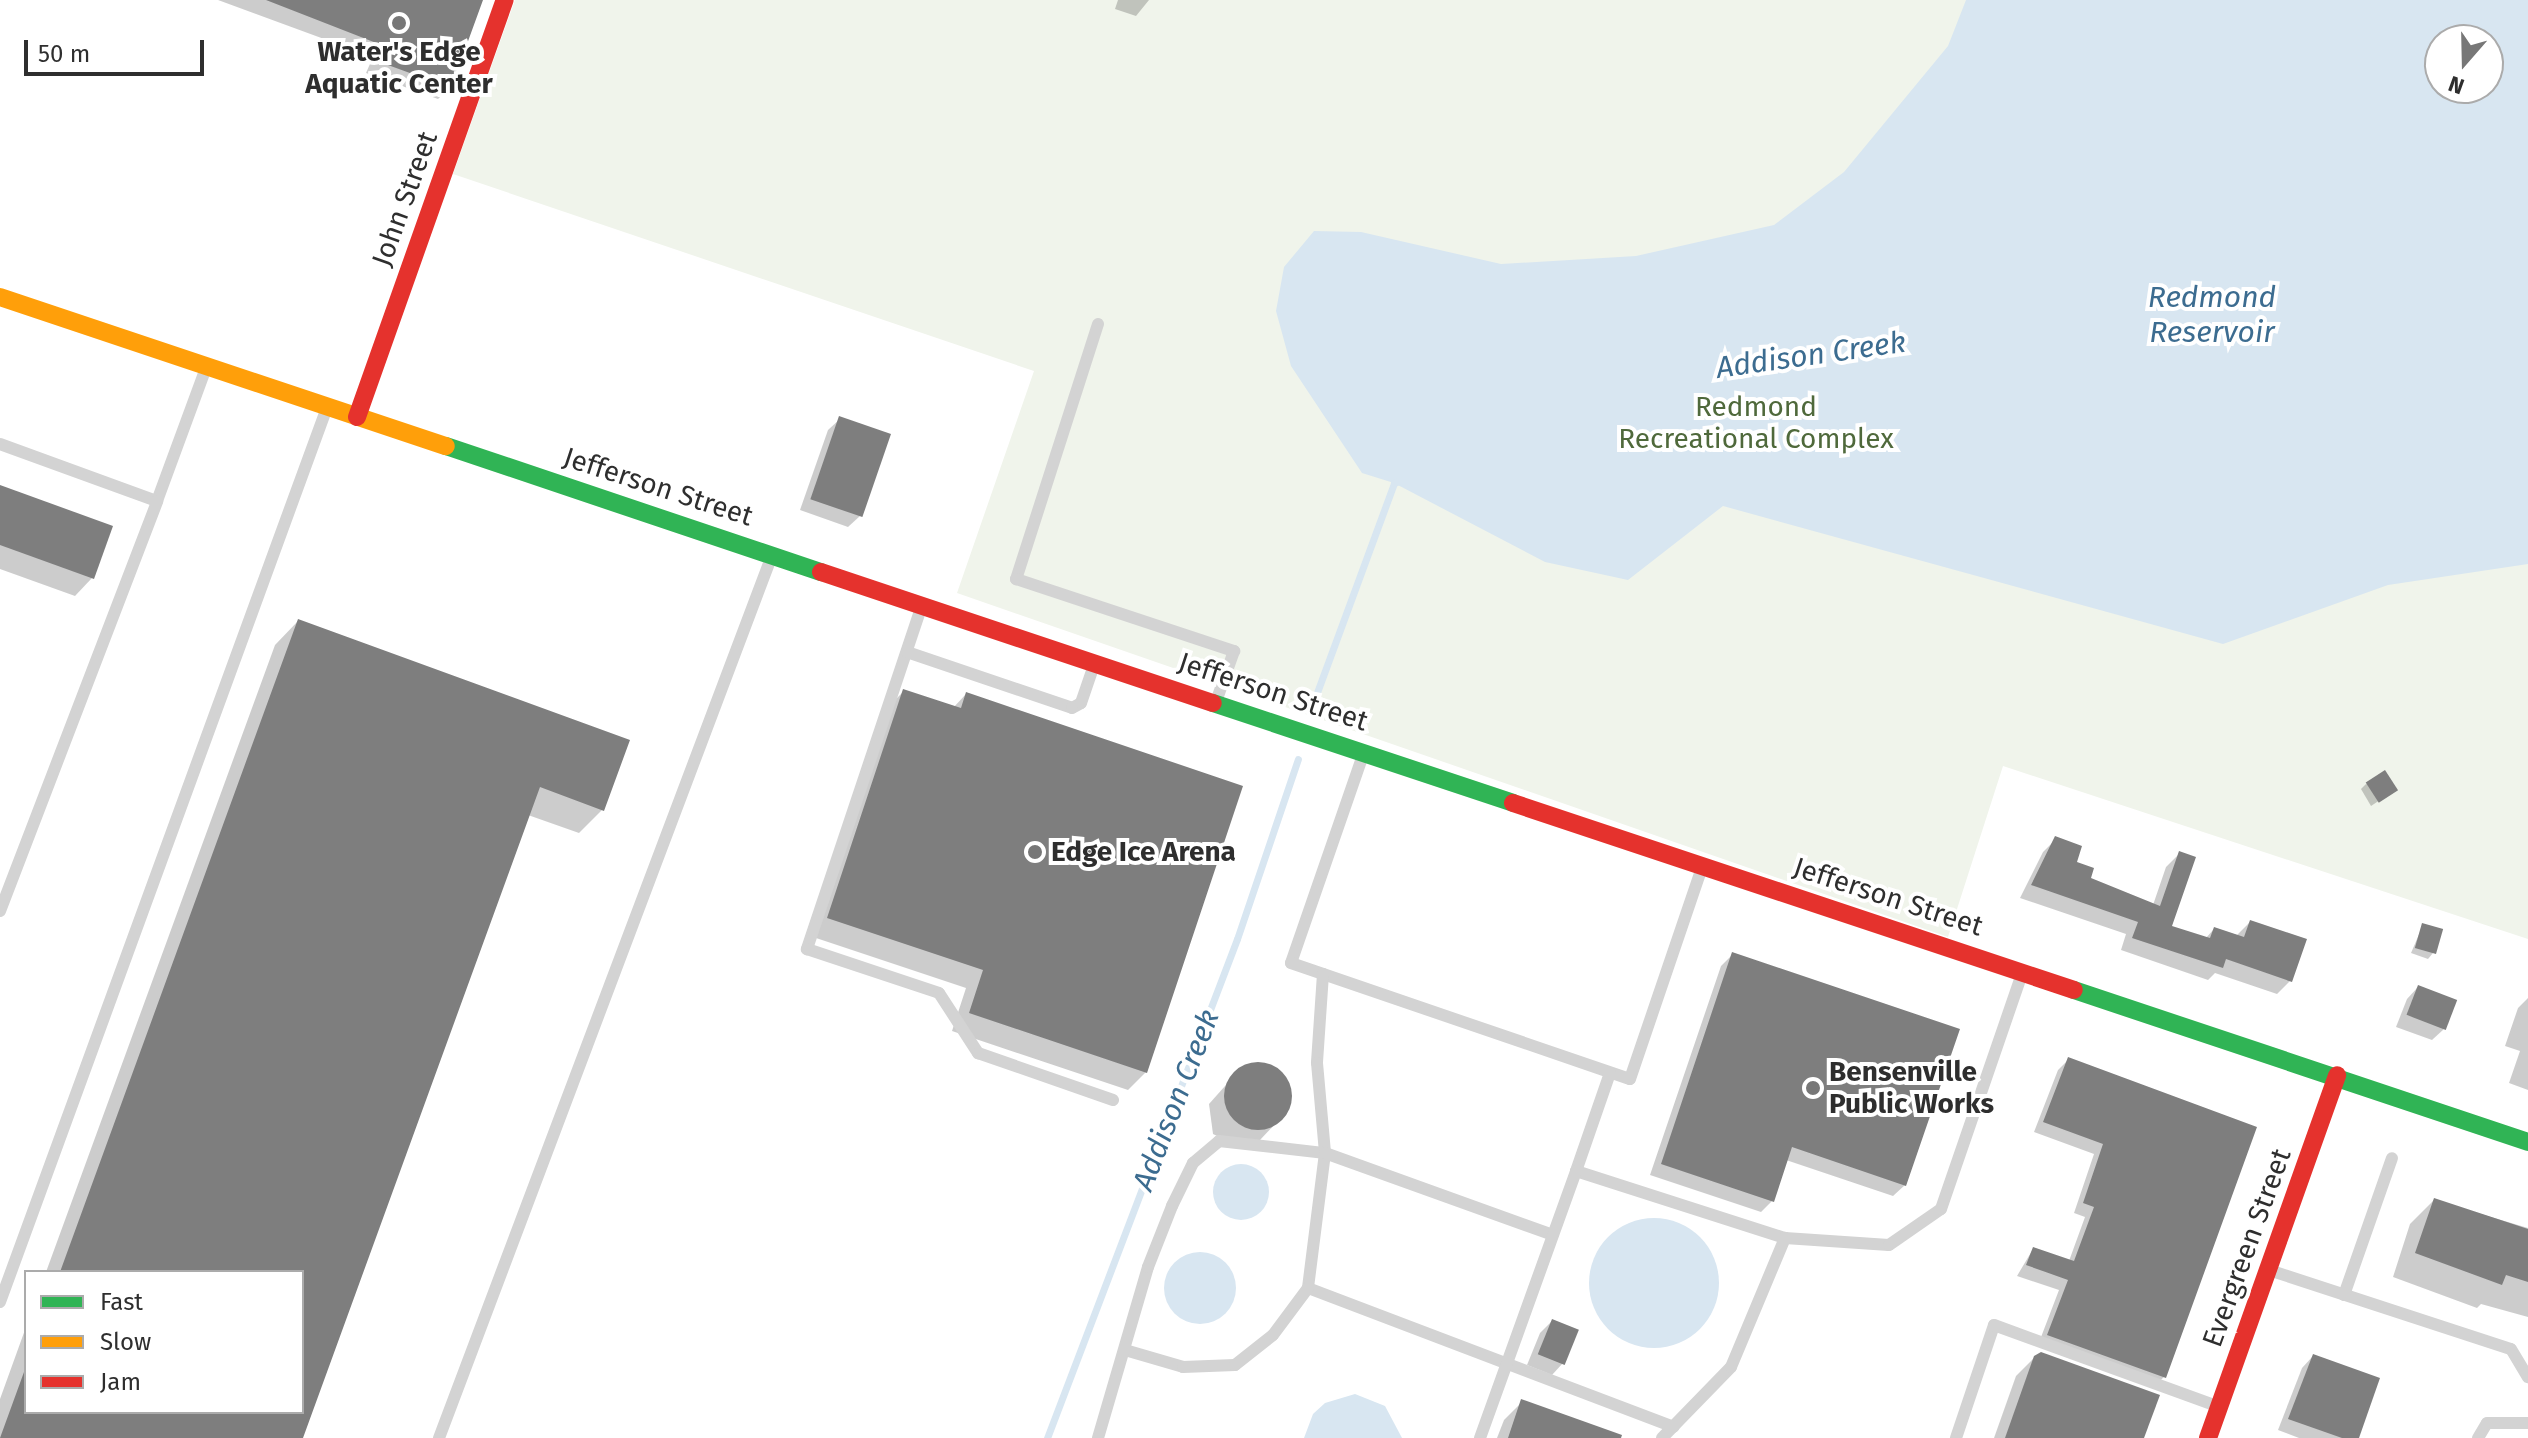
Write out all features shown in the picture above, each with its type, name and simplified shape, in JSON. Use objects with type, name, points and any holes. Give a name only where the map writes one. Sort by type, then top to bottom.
[{"type":"street","name":"John Street","points":[[357,417],[505,0]]},
{"type":"street","name":"Jefferson Street","points":[[0,297],[2337,1075],[2528,1142]]},
{"type":"street","name":"Evergreen Street","points":[[2208,1438],[2337,1075]]},
{"type":"lane","points":[[1098,324],[1016,579],[1234,651],[1216,702]]},
{"type":"lane","points":[[0,911],[206,366]]},
{"type":"lane","points":[[0,1302],[328,407]]},
{"type":"lane","points":[[0,444],[157,501]]},
{"type":"lane","points":[[439,1438],[773,555]]},
{"type":"lane","points":[[922,605],[807,949],[939,993],[978,1053],[1113,1100]]},
{"type":"lane","points":[[907,652],[1072,708],[1081,703],[1095,662]]},
{"type":"lane","points":[[1364,752],[1291,963],[1610,1073],[1630,1079],[1703,866]]},
{"type":"lane","points":[[1576,1171],[1785,1238],[1889,1245],[1941,1209],[2023,971]]},
{"type":"lane","points":[[1125,1350],[1183,1367],[1235,1365],[1273,1335],[1308,1288],[1325,1153],[1317,1063],[1323,974]]},
{"type":"lane","points":[[1480,1438],[1610,1073]]},
{"type":"lane","points":[[1098,1438],[1148,1267],[1193,1163],[1219,1141],[1325,1153],[1553,1235]]},
{"type":"lane","points":[[2344,1295],[2392,1158]]},
{"type":"lane","points":[[1662,1438],[1731,1367],[1785,1238]]},
{"type":"lane","points":[[2269,1270],[2511,1349],[2528,1377]]},
{"type":"lane","points":[[1308,1288],[1673,1427]]},
{"type":"lane","points":[[1956,1438],[1994,1325],[2219,1408]]},
{"type":"lane","points":[[2478,1438],[2487,1423],[2528,1423]]},
{"type":"green space","name":"Redmond Recreational Complex","points":[[515,0],[2528,0],[2528,939],[2003,766],[1948,937],[957,593],[1034,371],[453,174]]},
{"type":"water","name":"Redmond Reservoir","points":[[1966,0],[2528,0],[2528,564],[2388,585],[2223,644],[1723,506],[1628,580],[1545,562],[1394,483],[1362,473],[1291,366],[1276,311],[1284,267],[1314,231],[1361,232],[1501,264],[1636,256],[1774,225],[1844,172],[1948,46]]},
{"type":"water","points":[[1241,1164],[1261,1172],[1269,1192],[1261,1212],[1241,1220],[1221,1212],[1213,1192],[1221,1172]]},
{"type":"water","points":[[1654,1218],[1679,1223],[1700,1237],[1714,1258],[1719,1283],[1714,1308],[1700,1329],[1679,1343],[1654,1348],[1629,1343],[1608,1329],[1594,1308],[1589,1283],[1594,1258],[1608,1237],[1629,1223]]},
{"type":"water","points":[[1200,1252],[1220,1258],[1230,1268],[1236,1288],[1230,1308],[1220,1318],[1200,1324],[1180,1318],[1170,1308],[1164,1288],[1170,1268],[1180,1258]]},
{"type":"water","points":[[1355,1394],[1385,1406],[1402,1438],[1304,1438],[1313,1414],[1325,1403]]},
{"type":"building","name":"Water's Edge Aquatic Center","points":[[266,0],[483,0],[451,88],[377,61],[384,46]]},
{"type":"building","points":[[839,416],[891,434],[862,517],[810,499]]},
{"type":"building","points":[[0,485],[113,526],[94,579],[0,545]]},
{"type":"building","points":[[298,619],[630,740],[604,811],[540,787],[303,1438],[0,1438],[24,1372],[24,1414],[304,1414],[304,1270],[61,1270]]},
{"type":"building","name":"Edge Ice Arena","points":[[903,689],[961,708],[966,692],[1243,786],[1147,1073],[969,1013],[983,970],[827,918]]},
{"type":"building","points":[[2385,770],[2398,790],[2379,803],[2366,783]]},
{"type":"building","points":[[2055,836],[2082,846],[2077,862],[2094,868],[2091,878],[2160,906],[2179,851],[2196,857],[2172,926],[2210,938],[2214,927],[2244,937],[2250,920],[2307,939],[2292,982],[2226,959],[2223,968],[2132,938],[2138,922],[2031,885]]},
{"type":"building","points":[[2422,923],[2443,929],[2436,954],[2415,948]]},
{"type":"building","name":"Bensenville Public Works","points":[[1732,952],[1960,1029],[1906,1186],[1792,1147],[1774,1202],[1661,1164]]},
{"type":"building","points":[[2418,985],[2457,1000],[2446,1030],[2407,1015]]},
{"type":"building","points":[[2068,1057],[2257,1127],[2166,1378],[2047,1335],[2068,1280],[2026,1265],[2033,1247],[2074,1261],[2094,1207],[2083,1203],[2103,1144],[2043,1122]]},
{"type":"building","points":[[1265,1062],[1286,1077],[1292,1096],[1290,1109],[1282,1120],[1265,1130],[1251,1130],[1234,1120],[1226,1109],[1224,1089],[1234,1072],[1245,1064]]},
{"type":"building","points":[[2434,1198],[2528,1229],[2528,1282],[2506,1275],[2502,1285],[2415,1253]]},
{"type":"building","points":[[1552,1319],[1579,1330],[1565,1365],[1538,1354]]},
{"type":"building","points":[[2041,1352],[2160,1395],[2144,1438],[2005,1438],[2034,1356]]},
{"type":"building","points":[[2313,1354],[2380,1378],[2359,1438],[2342,1438],[2288,1419]]},
{"type":"building","points":[[1521,1399],[1622,1435],[1621,1438],[1508,1438]]},
{"type":"waterway","name":"Addison Creek","points":[[1312,706],[1394,483],[1402,480]]},
{"type":"waterway","name":"Addison Creek","points":[[1047,1438],[1237,939],[1298,759]]},
{"type":"traffic: fast","points":[[446,446],[821,572]]},
{"type":"traffic: fast","points":[[1213,703],[1513,803]]},
{"type":"traffic: fast","points":[[2074,990],[2528,1142]]},
{"type":"traffic: slow","points":[[0,297],[446,446]]},
{"type":"traffic: jam","points":[[357,417],[505,0]]},
{"type":"traffic: jam","points":[[821,572],[1213,703]]},
{"type":"traffic: jam","points":[[1513,803],[2074,990]]},
{"type":"traffic: jam","points":[[2208,1438],[2337,1075]]},
{"type":"place","name":"Water's Edge Aquatic Center","points":[[399,23]]},
{"type":"place","name":"Edge Ice Arena","points":[[1035,852]]},
{"type":"place","name":"Bensenville Public Works","points":[[1813,1088]]}]
